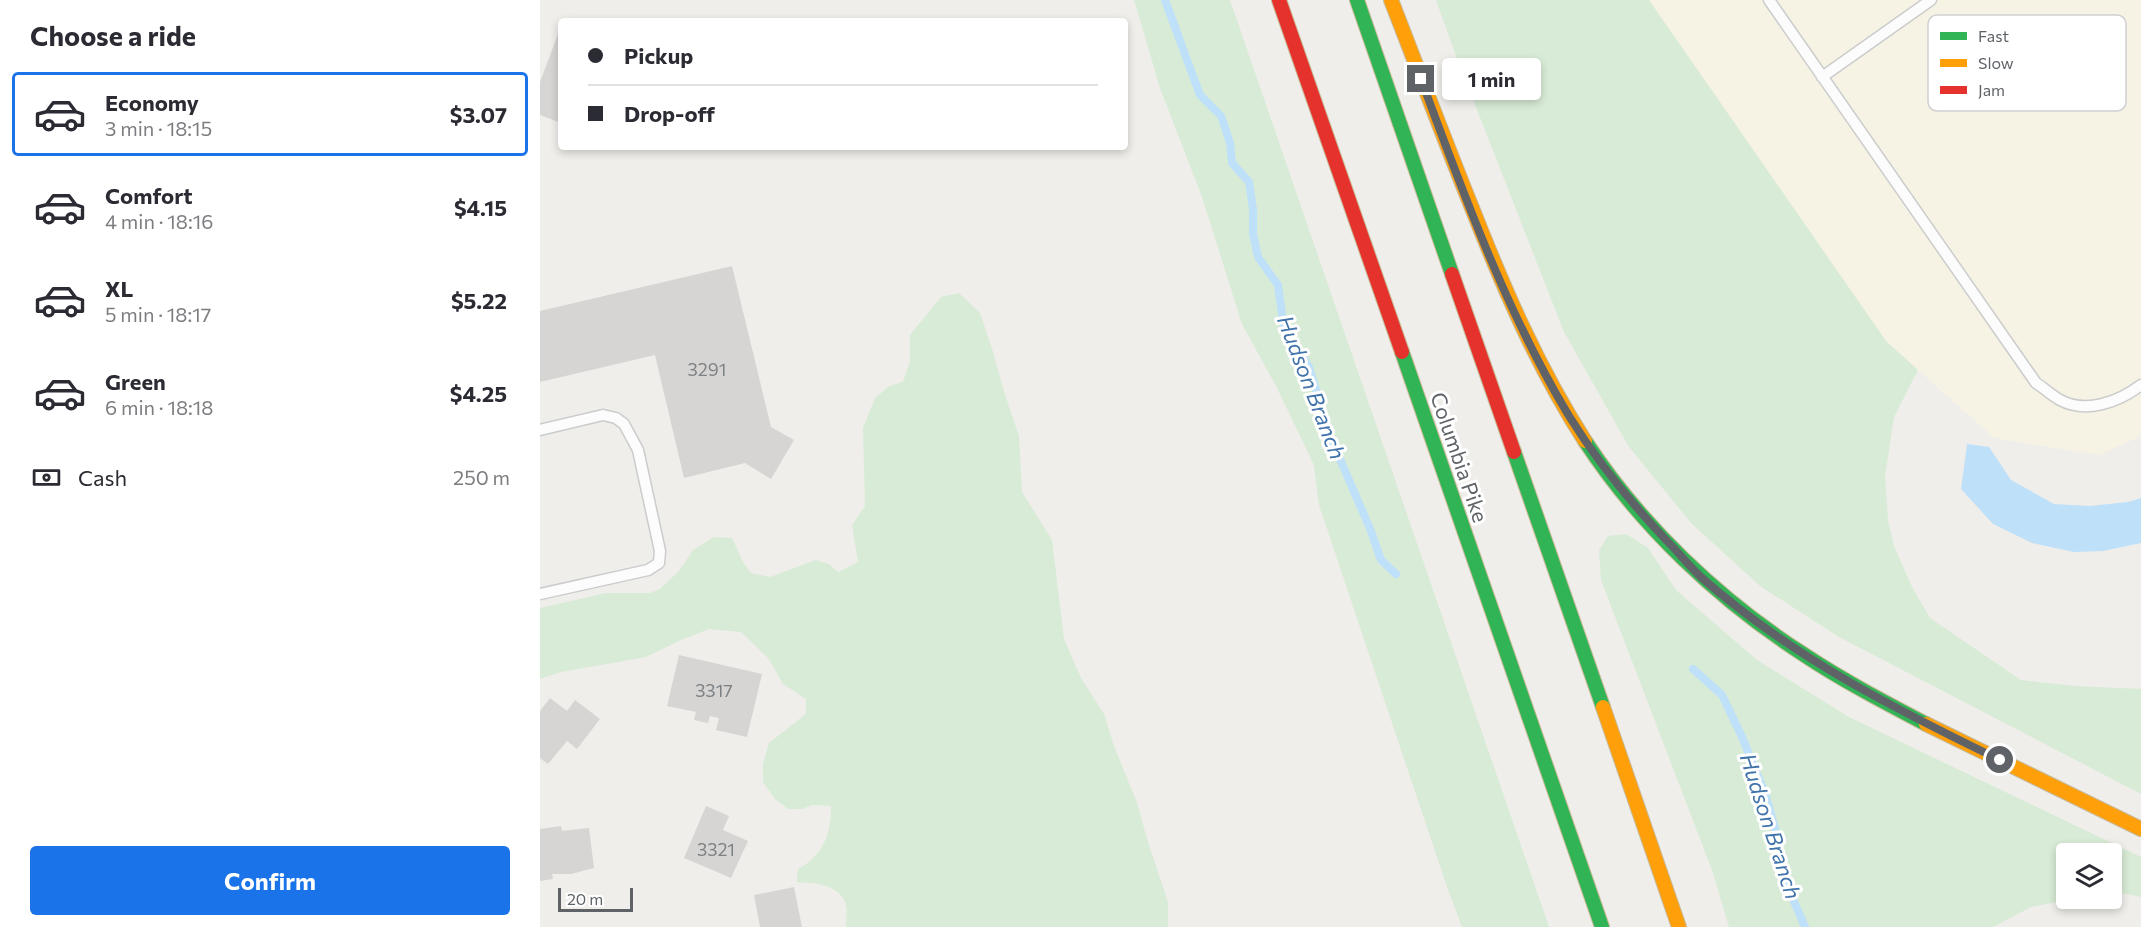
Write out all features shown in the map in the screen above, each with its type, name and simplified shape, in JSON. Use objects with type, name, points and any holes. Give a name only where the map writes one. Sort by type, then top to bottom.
[{"type":"highway","name":"Columbia Pike","points":[[1279,0],[1602,927]]},
{"type":"highway","points":[[1358,0],[1679,927]]},
{"type":"highway","points":[[1391,0],[1501,282],[1536,356],[1569,416],[1608,474],[1654,527],[1701,577],[1761,625],[1849,684],[1939,731],[2141,829]]},
{"type":"lane","points":[[1769,0],[2036,383],[2061,401],[2085,406],[2108,404],[2141,386]]},
{"type":"lane","points":[[1822,76],[1931,0]]},
{"type":"lane","points":[[540,430],[603,415],[616,418],[624,424],[638,450],[660,551],[659,563],[648,570],[540,594]]},
{"type":"shaded area","points":[[1649,0],[2141,0],[2141,436],[2099,455],[1994,438],[1886,341]]},
{"type":"green space","points":[[1134,0],[1230,0],[1549,927],[1462,927],[1319,505],[1314,465],[1276,386],[1242,324],[1202,197],[1160,88]]},
{"type":"green space","points":[[1436,0],[1649,0],[1886,341],[1918,370],[1894,417],[1885,476],[1888,520],[1894,546],[1912,587],[1930,618],[2021,680],[2074,686],[2141,689],[2141,794],[1839,637],[1760,586],[1692,524],[1629,447],[1564,332]]},
{"type":"green space","points":[[959,293],[980,313],[993,352],[1019,436],[1022,492],[1052,540],[1064,639],[1081,678],[1104,714],[1136,800],[1168,902],[1168,927],[846,927],[846,905],[837,891],[825,886],[797,882],[798,869],[814,857],[824,843],[830,826],[831,806],[812,805],[802,809],[788,809],[775,799],[763,782],[763,764],[769,743],[806,714],[806,699],[783,684],[768,658],[741,632],[709,629],[646,657],[561,672],[540,679],[540,608],[606,593],[650,593],[660,589],[679,571],[693,550],[714,537],[732,538],[751,573],[770,577],[816,560],[829,564],[838,572],[858,562],[852,525],[865,506],[863,428],[875,398],[889,386],[903,382],[910,361],[910,335],[941,297]]},
{"type":"green space","points":[[1626,534],[1648,548],[1676,590],[1757,660],[1849,717],[2112,843],[2056,843],[2056,902],[2031,907],[1993,927],[1729,927],[1713,873],[1601,580],[1599,550],[1608,536]]},
{"type":"green space","points":[[2122,848],[2141,857],[2141,897],[2122,893]]},
{"type":"water","points":[[1967,444],[1989,447],[2011,480],[2054,504],[2090,506],[2128,502],[2141,498],[2141,543],[2103,551],[2074,552],[2032,543],[1993,524],[1961,489]]},
{"type":"building","points":[[558,34],[558,122],[540,115],[540,82]]},
{"type":"building","points":[[732,266],[771,427],[794,440],[771,479],[745,463],[684,478],[655,355],[540,382],[540,311]]},
{"type":"building","points":[[679,655],[762,674],[747,737],[716,730],[719,718],[710,716],[708,723],[694,720],[696,712],[667,706]]},
{"type":"building","points":[[550,698],[567,711],[575,700],[600,719],[577,749],[567,741],[548,764],[540,758],[540,711]]},
{"type":"building","points":[[706,806],[729,816],[723,830],[748,841],[731,878],[684,858]]},
{"type":"building","points":[[561,826],[562,831],[589,828],[594,868],[571,874],[552,874],[553,879],[540,881],[540,829]]},
{"type":"building","points":[[794,887],[802,927],[760,927],[754,895]]},
{"type":"waterway","name":"Hudson Branch","points":[[1165,0],[1200,95],[1221,116],[1230,143],[1232,163],[1249,182],[1253,209],[1253,234],[1258,257],[1278,285],[1284,328],[1309,367],[1330,436],[1381,560],[1396,574]]},
{"type":"waterway","name":"Hudson Branch","points":[[1693,669],[1722,695],[1742,737],[1766,796],[1776,832],[1784,878],[1805,927]]},
{"type":"traffic: fast","points":[[1357,0],[1452,274]]},
{"type":"traffic: fast","points":[[1402,352],[1602,927]]},
{"type":"traffic: fast","points":[[1585,441],[1630,502],[1656,531],[1683,559],[1741,610],[1818,664],[1926,724]]},
{"type":"traffic: fast","points":[[1514,452],[1603,707]]},
{"type":"traffic: slow","points":[[1391,0],[1509,298],[1537,357],[1585,441]]},
{"type":"traffic: slow","points":[[1603,707],[1679,927]]},
{"type":"traffic: slow","points":[[1926,724],[2141,829]]},
{"type":"traffic: jam","points":[[1279,0],[1402,352]]},
{"type":"traffic: jam","points":[[1452,274],[1514,452]]},
{"type":"route","points":[[1421,79],[1501,282],[1536,356],[1569,416],[1608,474],[1701,577],[1769,632],[1849,684],[2000,760]]}]
